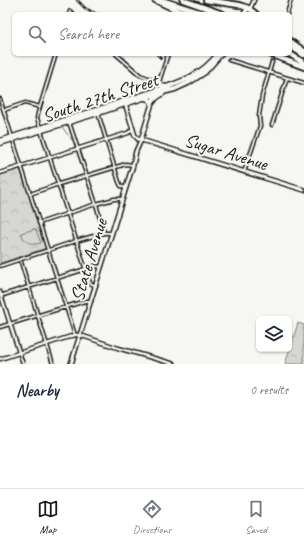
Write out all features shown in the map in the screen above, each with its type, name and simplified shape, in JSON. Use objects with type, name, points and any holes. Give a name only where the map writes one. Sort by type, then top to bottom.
[{"type":"highway","points":[[155,0],[181,12]]},
{"type":"highway","points":[[161,0],[199,12]]},
{"type":"highway","points":[[184,0],[217,12]]},
{"type":"highway","points":[[206,0],[225,2],[249,8],[254,12]]},
{"type":"highway","points":[[292,42],[304,51]]},
{"type":"highway","points":[[292,47],[304,55]]},
{"type":"highway","points":[[292,55],[304,63]]},
{"type":"highway","points":[[275,56],[304,67]]},
{"type":"main road","points":[[246,12],[249,8]]},
{"type":"main road","name":"South 27th Street","points":[[170,88],[196,75],[207,67],[216,56]]},
{"type":"main road","name":"South 27th Street","points":[[0,142],[188,83],[199,77],[219,56]]},
{"type":"main road","points":[[158,82],[162,86],[170,88]]},
{"type":"main road","points":[[144,98],[149,98],[152,103],[156,98],[170,88]]},
{"type":"main road","name":"South 27th Street","points":[[69,120],[98,113],[125,102],[144,98],[155,93]]},
{"type":"main road","name":"State Avenue","points":[[71,364],[138,152],[140,140],[155,93]]},
{"type":"main road","points":[[125,102],[134,134],[136,138],[140,140]]},
{"type":"main road","name":"Sugar Avenue","points":[[140,140],[304,190]]},
{"type":"street","points":[[249,8],[254,0]]},
{"type":"street","points":[[288,12],[291,0]]},
{"type":"street","points":[[55,56],[37,116],[90,282],[96,286]]},
{"type":"street","points":[[118,56],[140,75],[158,82]]},
{"type":"street","points":[[155,93],[167,56]]},
{"type":"street","points":[[229,60],[304,83]]},
{"type":"street","points":[[244,172],[260,126],[259,116],[262,96],[272,62]]},
{"type":"street","points":[[272,125],[286,78]]},
{"type":"street","points":[[0,98],[75,335]]},
{"type":"street","points":[[4,110],[25,103],[40,107]]},
{"type":"street","points":[[98,113],[120,184],[126,188]]},
{"type":"street","points":[[69,120],[104,233]]},
{"type":"street","points":[[0,173],[128,133],[133,129]]},
{"type":"street","points":[[128,133],[134,134]]},
{"type":"street","points":[[30,194],[115,167],[128,164],[133,165]]},
{"type":"street","points":[[39,222],[114,199],[122,199]]},
{"type":"street","points":[[0,266],[76,241],[104,233],[112,233]]},
{"type":"street","points":[[20,259],[53,364]]},
{"type":"street","points":[[1,296],[95,266],[101,267]]},
{"type":"street","points":[[0,292],[23,364]]},
{"type":"street","points":[[0,327],[66,306],[85,301],[91,302]]},
{"type":"street","points":[[0,359],[47,343],[80,335],[114,347],[174,364]]},
{"type":"green space","points":[[20,169],[46,248],[0,263],[0,175]]},
{"type":"green space","points":[[35,229],[41,243],[32,244],[24,239],[21,233]]},
{"type":"green space","points":[[298,323],[304,325],[304,364],[285,364],[289,352],[292,352],[292,342]]},
{"type":"waterway","points":[[62,127],[68,135]]},
{"type":"railway","points":[[77,0],[85,8],[93,12]]}]
